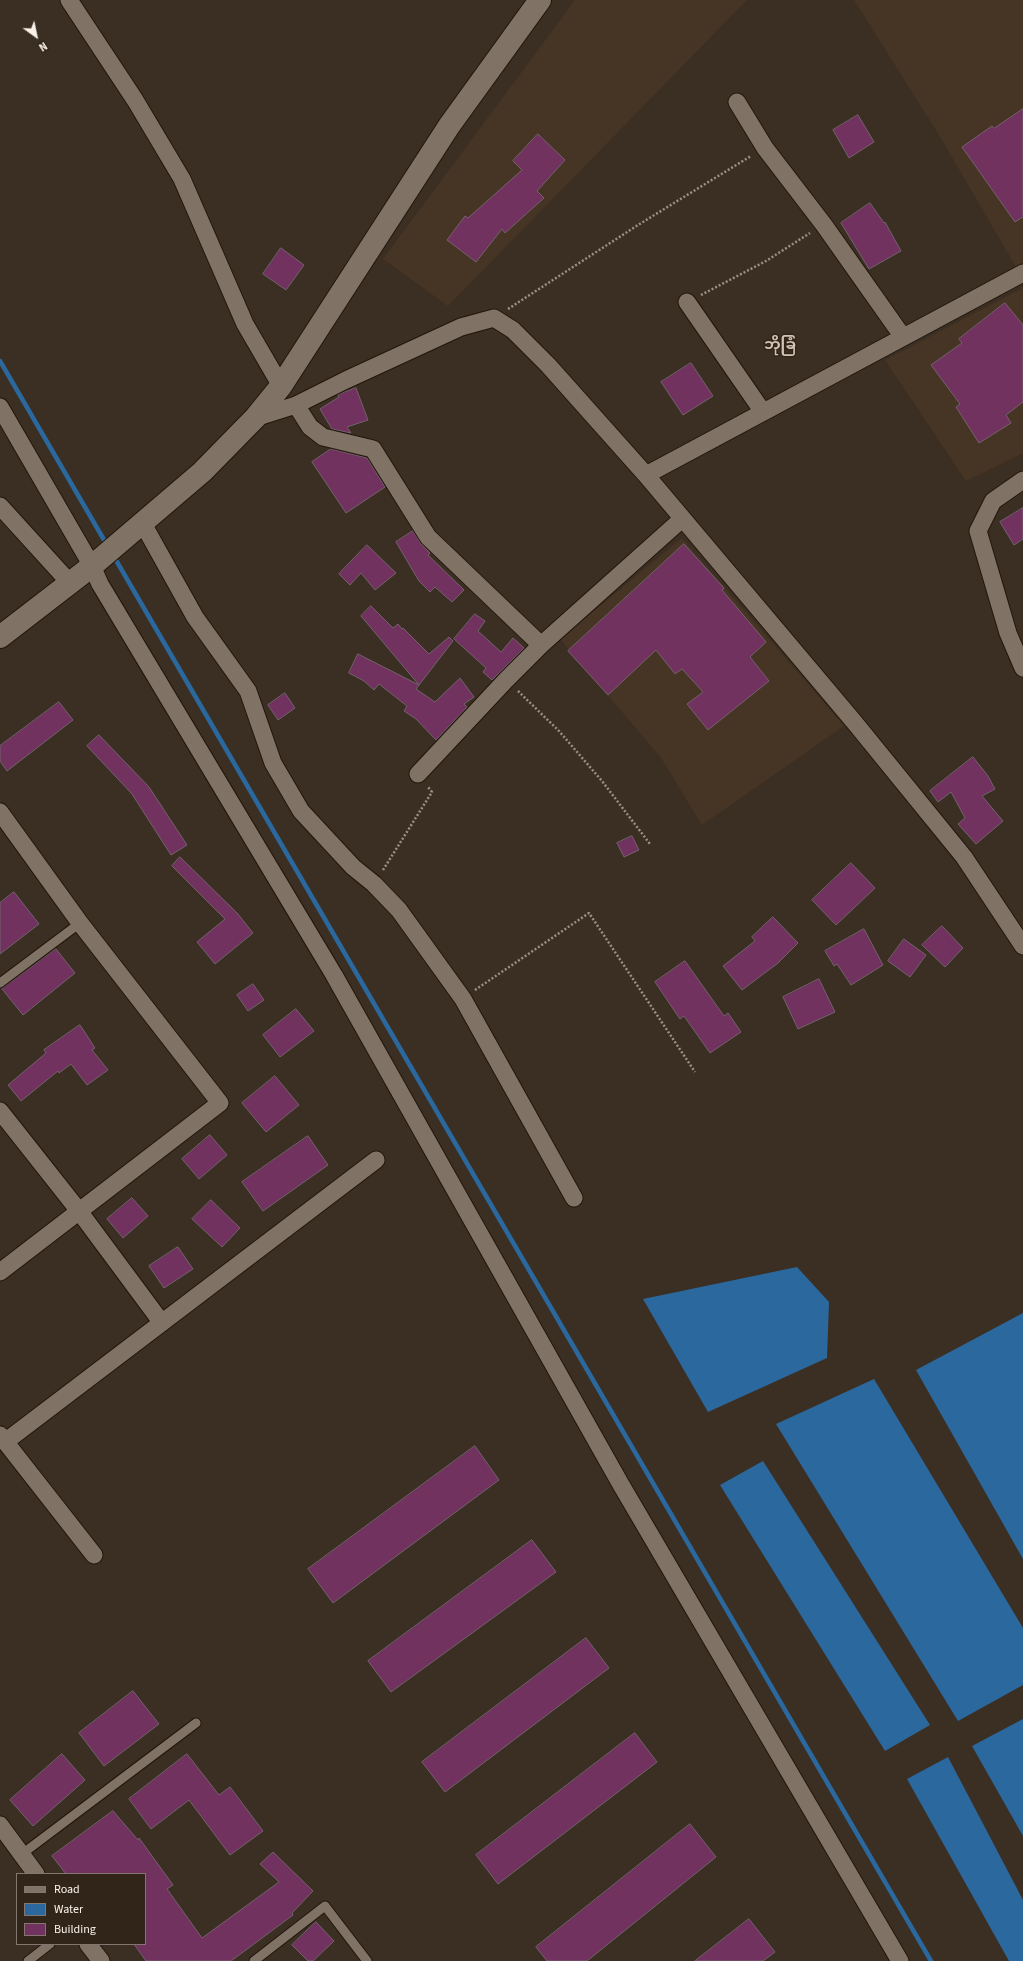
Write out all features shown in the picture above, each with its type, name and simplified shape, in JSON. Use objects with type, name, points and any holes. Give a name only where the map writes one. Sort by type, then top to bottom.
[{"type":"street","points":[[69,0],[135,100],[182,179],[245,324],[281,386]]},
{"type":"street","points":[[0,637],[92,566],[202,472],[255,418],[281,386],[449,126],[540,0]]},
{"type":"street","points":[[737,102],[765,148],[824,225],[903,337]]},
{"type":"street","points":[[646,475],[1023,273]]},
{"type":"street","points":[[687,302],[763,412]]},
{"type":"street","points":[[255,418],[296,405],[346,380],[461,327],[494,318],[513,330],[548,365],[646,475],[855,723],[964,857],[1023,946]]},
{"type":"street","points":[[296,405],[310,427],[323,437],[373,449],[428,537],[540,646]]},
{"type":"street","points":[[0,407],[92,566],[100,584],[334,975],[620,1483],[900,1961]]},
{"type":"street","points":[[1023,480],[993,501],[978,531],[1008,633],[1023,668]]},
{"type":"street","points":[[0,506],[70,583]]},
{"type":"street","points":[[418,774],[540,646],[682,519]]},
{"type":"street","points":[[142,522],[195,617],[248,692],[273,763],[301,811],[353,867],[374,884],[399,910],[463,999],[574,1198]]},
{"type":"street","points":[[0,812],[80,923],[220,1103],[0,1272]]},
{"type":"street","points":[[0,1111],[79,1212],[162,1323]]},
{"type":"street","points":[[94,1555],[2,1438],[162,1323],[376,1160]]},
{"type":"street","points":[[0,1825],[35,1873]]},
{"type":"street","points":[[89,1945],[101,1961]]},
{"type":"lane","points":[[0,983],[80,923]]},
{"type":"lane","points":[[22,1854],[196,1723]]},
{"type":"lane","points":[[254,1961],[325,1906],[367,1961]]},
{"type":"lane","points":[[28,1961],[49,1945]]},
{"type":"path","points":[[494,318],[638,225],[765,148]]},
{"type":"path","points":[[687,302],[766,261],[824,225]]},
{"type":"path","points":[[506,680],[559,731],[602,781],[650,844]]},
{"type":"path","points":[[374,884],[432,792],[418,774]]},
{"type":"path","points":[[463,999],[589,913],[695,1072]]},
{"type":"shaded area","points":[[575,0],[747,0],[448,306],[383,259]]},
{"type":"shaded area","points":[[854,0],[1023,0],[1023,279],[939,135]]},
{"type":"shaded area","points":[[1023,288],[1023,453],[966,481],[885,360]]},
{"type":"shaded area","points":[[682,538],[844,726],[702,825],[661,758],[560,639]]},
{"type":"water","points":[[797,1267],[829,1302],[827,1358],[708,1412],[643,1299]]},
{"type":"water","points":[[1023,1313],[1023,1559],[916,1370]]},
{"type":"water","points":[[874,1379],[1023,1628],[1023,1685],[958,1721],[776,1424]]},
{"type":"water","points":[[763,1461],[930,1725],[885,1751],[720,1485]]},
{"type":"water","points":[[1023,1719],[1023,1836],[972,1746]]},
{"type":"water","points":[[948,1757],[1023,1900],[1023,1961],[1009,1961],[907,1779]]},
{"type":"building","points":[[1023,109],[1023,217],[1015,222],[962,147],[992,126],[994,128]]},
{"type":"building","points":[[858,115],[874,142],[849,158],[833,130]]},
{"type":"building","points":[[538,134],[565,160],[537,191],[544,198],[505,233],[502,229],[476,262],[447,240],[465,216],[468,218],[522,170],[513,161]]},
{"type":"building","points":[[870,203],[884,223],[885,222],[901,251],[869,269],[841,223]]},
{"type":"building","points":[[281,248],[304,265],[286,290],[263,274]]},
{"type":"building","points":[[1005,303],[1023,325],[1023,402],[1006,415],[1011,423],[979,443],[956,407],[960,404],[931,365],[962,343],[959,339]]},
{"type":"building","points":[[691,363],[713,396],[683,415],[661,382]]},
{"type":"building","points":[[356,388],[368,420],[347,427],[351,433],[332,429],[320,409],[339,397],[338,395]]},
{"type":"building","points":[[331,449],[367,458],[385,487],[346,513],[312,462]]},
{"type":"building","points":[[1023,508],[1023,539],[1014,545],[1000,522]]},
{"type":"building","points":[[413,531],[421,544],[430,553],[428,555],[464,590],[452,602],[435,587],[430,592],[419,581],[396,542]]},
{"type":"building","points":[[684,544],[724,588],[722,590],[766,642],[750,657],[769,681],[708,730],[687,704],[703,692],[682,669],[675,674],[656,650],[608,695],[568,651]]},
{"type":"building","points":[[367,545],[396,573],[375,590],[361,573],[350,585],[339,574]]},
{"type":"building","points":[[371,606],[393,628],[398,624],[402,629],[403,628],[429,654],[449,637],[453,641],[419,685],[361,616]]},
{"type":"building","points":[[475,614],[485,621],[478,631],[501,652],[513,638],[524,648],[492,680],[483,672],[486,668],[454,639]]},
{"type":"building","points":[[358,654],[419,685],[416,689],[435,702],[460,678],[474,697],[464,704],[467,707],[436,740],[416,719],[404,711],[407,706],[379,684],[374,690],[364,681],[349,673]]},
{"type":"building","points":[[285,693],[295,708],[278,720],[268,705]]},
{"type":"building","points":[[59,702],[73,720],[7,771],[0,761],[0,746]]},
{"type":"building","points":[[99,735],[149,787],[187,845],[171,855],[132,794],[87,746]]},
{"type":"building","points":[[973,757],[988,776],[995,789],[982,796],[1003,821],[976,844],[958,824],[965,818],[951,792],[938,802],[930,791]]},
{"type":"building","points":[[632,836],[639,850],[624,857],[617,843]]},
{"type":"building","points":[[180,857],[237,913],[253,933],[215,964],[197,942],[225,919],[172,866]]},
{"type":"building","points":[[851,863],[875,888],[836,925],[812,900]]},
{"type":"building","points":[[14,892],[39,924],[0,954],[0,903]]},
{"type":"building","points":[[773,917],[798,943],[778,963],[742,990],[723,966],[755,941],[752,937]]},
{"type":"building","points":[[942,926],[963,948],[945,967],[922,945]]},
{"type":"building","points":[[864,929],[883,965],[851,985],[837,964],[834,966],[825,951]]},
{"type":"building","points":[[904,939],[926,955],[910,977],[888,961]]},
{"type":"building","points":[[56,949],[75,973],[23,1015],[2,989]]},
{"type":"building","points":[[685,961],[724,1016],[728,1013],[741,1032],[710,1053],[684,1016],[680,1019],[655,982]]},
{"type":"building","points":[[819,979],[835,1012],[798,1029],[783,997]]},
{"type":"building","points":[[253,984],[264,1000],[248,1011],[237,995]]},
{"type":"building","points":[[296,1009],[314,1031],[280,1057],[263,1035]]},
{"type":"building","points":[[80,1025],[95,1048],[92,1050],[108,1070],[87,1085],[71,1064],[59,1073],[58,1071],[21,1101],[8,1085],[46,1053],[44,1050]]},
{"type":"building","points":[[275,1076],[299,1105],[266,1132],[242,1103]]},
{"type":"building","points":[[210,1135],[227,1155],[199,1179],[182,1159]]},
{"type":"building","points":[[308,1136],[328,1165],[263,1211],[242,1182]]},
{"type":"building","points":[[132,1198],[148,1216],[123,1238],[107,1219]]},
{"type":"building","points":[[211,1200],[240,1228],[222,1247],[192,1219]]},
{"type":"building","points":[[178,1247],[193,1269],[164,1288],[149,1266]]},
{"type":"building","points":[[475,1446],[499,1480],[333,1603],[308,1569]]},
{"type":"building","points":[[532,1540],[556,1572],[391,1692],[368,1661]]},
{"type":"building","points":[[586,1638],[609,1668],[445,1792],[422,1762]]},
{"type":"building","points":[[133,1691],[159,1724],[104,1766],[79,1733]]},
{"type":"building","points":[[635,1733],[657,1762],[498,1884],[476,1855]]},
{"type":"building","points":[[62,1754],[85,1780],[33,1826],[10,1800]]},
{"type":"building","points":[[187,1754],[219,1795],[230,1787],[263,1831],[230,1855],[189,1800],[151,1829],[129,1799]]},
{"type":"building","points":[[113,1811],[138,1840],[139,1838],[173,1885],[167,1889],[202,1938],[279,1882],[260,1864],[273,1852],[313,1891],[292,1913],[293,1915],[231,1961],[146,1961],[135,1945],[146,1945],[146,1873],[65,1873],[52,1856]]},
{"type":"building","points":[[690,1824],[716,1857],[587,1961],[547,1961],[536,1947]]},
{"type":"building","points":[[749,1919],[775,1952],[763,1961],[695,1961]]},
{"type":"building","points":[[316,1922],[334,1941],[313,1961],[308,1961],[292,1945]]},
{"type":"waterway","points":[[0,361],[107,545]]},
{"type":"waterway","points":[[113,555],[931,1961]]},
{"type":"district","name":"ဘိုခြံ","points":[[780,346]]}]
